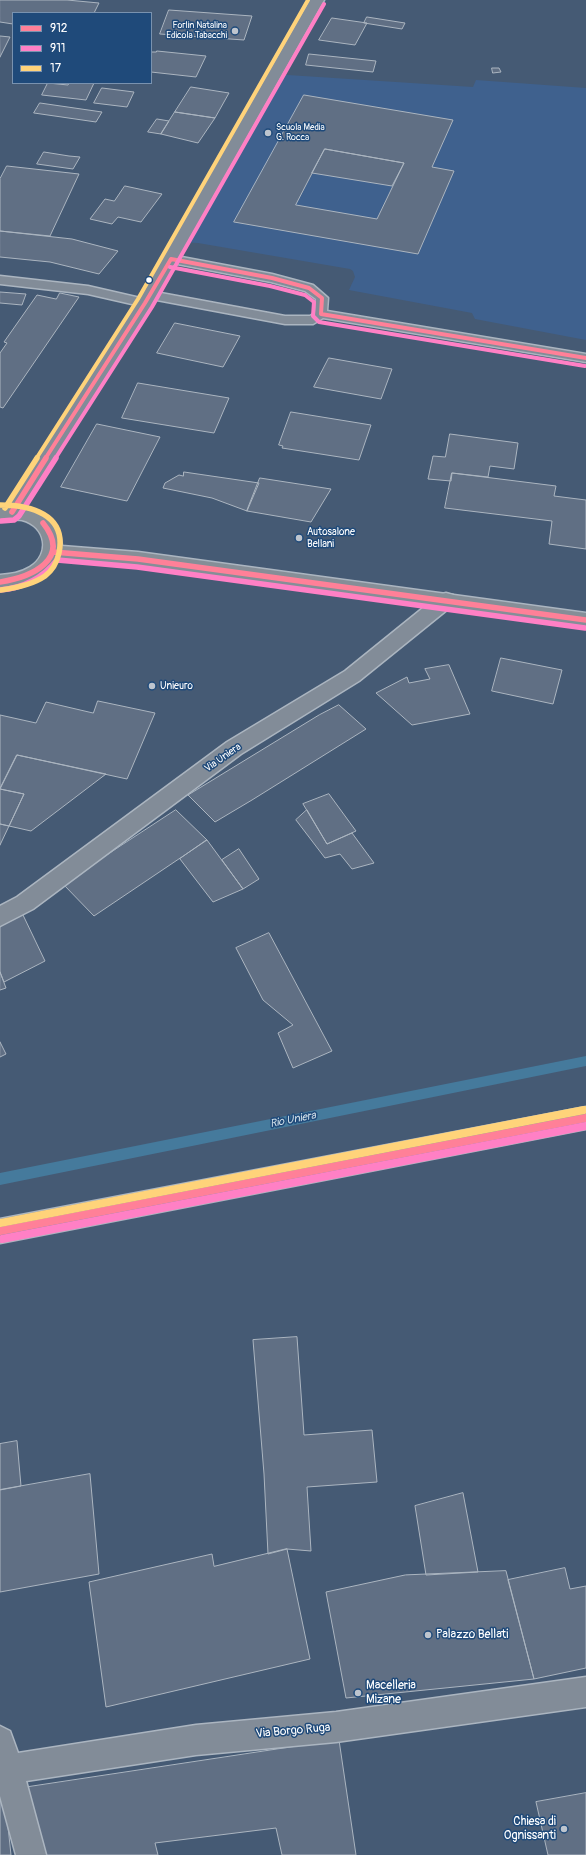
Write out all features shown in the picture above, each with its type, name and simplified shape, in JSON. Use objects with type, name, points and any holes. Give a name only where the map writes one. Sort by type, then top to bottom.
[{"type":"main road","points":[[0,582],[21,579],[36,572],[47,563],[53,552],[54,540],[50,530],[41,520],[28,515],[6,512]]},
{"type":"main road","points":[[53,552],[138,559],[586,620]]},
{"type":"street","points":[[6,512],[148,299],[317,0]]},
{"type":"street","name":"Via Uniera","points":[[0,917],[25,904],[234,748],[352,676],[446,600]]},
{"type":"street","points":[[0,1231],[586,1118]]},
{"type":"street","name":"Via Borgo Ruga","points":[[4,1772],[24,1766],[196,1740],[336,1727],[586,1692]]},
{"type":"street","points":[[0,1741],[4,1772],[31,1855]]},
{"type":"lane","points":[[170,259],[272,278],[309,288],[322,298],[321,314]]},
{"type":"lane","points":[[0,280],[88,290],[286,320],[312,320],[321,314],[586,358]]},
{"type":"shaded area","points":[[272,74],[473,87],[476,80],[586,88],[586,340],[475,319],[472,313],[349,290],[355,277],[353,271],[350,269],[198,243],[179,242]]},
{"type":"building","points":[[0,0],[67,0],[99,3],[94,12],[12,12],[12,24],[0,22]]},
{"type":"building","points":[[169,10],[252,16],[244,40],[160,34]]},
{"type":"building","points":[[367,17],[405,23],[402,29],[364,23]]},
{"type":"building","points":[[332,18],[367,23],[355,45],[319,40]]},
{"type":"building","points":[[0,36],[10,37],[0,57]]},
{"type":"building","points":[[152,52],[206,56],[196,77],[152,72]]},
{"type":"building","points":[[309,54],[376,61],[373,72],[306,65]]},
{"type":"building","points":[[492,68],[499,68],[501,72],[493,73]]},
{"type":"building","points":[[48,84],[94,84],[86,100],[42,95]]},
{"type":"building","points":[[191,87],[229,93],[215,118],[175,112]]},
{"type":"building","points":[[102,88],[134,92],[127,107],[94,103]]},
{"type":"building","points":[[304,95],[453,120],[432,167],[454,171],[418,254],[234,222]],"holes":[[[325,149],[404,163],[377,219],[296,205]]]},
{"type":"building","points":[[40,103],[102,112],[96,122],[34,113]]},
{"type":"building","points":[[175,112],[215,118],[198,143],[161,134]]},
{"type":"building","points":[[157,119],[169,121],[161,134],[148,132]]},
{"type":"building","points":[[325,149],[404,163],[392,186],[312,173]]},
{"type":"building","points":[[44,152],[80,157],[73,169],[37,164]]},
{"type":"building","points":[[7,166],[79,174],[50,236],[0,231],[0,179]]},
{"type":"building","points":[[125,186],[162,194],[141,222],[118,217],[112,224],[90,219],[105,199],[114,201]]},
{"type":"building","points":[[0,231],[72,239],[118,251],[99,274],[50,262],[0,257]]},
{"type":"building","points":[[0,292],[26,294],[22,305],[0,303]]},
{"type":"building","points":[[60,293],[79,297],[3,408],[0,407],[0,353],[7,343],[4,342],[37,295],[56,299]]},
{"type":"building","points":[[175,323],[240,336],[223,367],[157,353]]},
{"type":"building","points":[[329,358],[392,369],[381,399],[314,387]]},
{"type":"building","points":[[138,383],[229,398],[214,433],[122,418]]},
{"type":"building","points":[[291,412],[371,425],[359,460],[282,448],[283,446],[279,445]]},
{"type":"building","points":[[97,424],[160,437],[127,501],[61,487]]},
{"type":"building","points":[[450,434],[518,443],[514,469],[490,466],[488,477],[452,473],[451,481],[428,479],[433,456],[445,457]]},
{"type":"building","points":[[184,472],[259,483],[247,511],[212,498],[163,488],[165,483],[179,475],[183,476]]},
{"type":"building","points":[[452,473],[556,486],[554,496],[586,500],[586,549],[549,544],[552,521],[445,508]]},
{"type":"building","points":[[260,478],[331,489],[311,522],[247,511]]},
{"type":"building","points":[[501,658],[562,670],[553,704],[492,691]]},
{"type":"building","points":[[449,665],[470,714],[412,725],[376,693],[407,677],[409,683],[430,679],[425,669]]},
{"type":"building","points":[[98,701],[155,713],[127,779],[17,755],[0,789],[0,715],[36,723],[46,702],[93,713]]},
{"type":"building","points":[[339,705],[366,729],[252,800],[215,822],[188,795],[319,715]]},
{"type":"building","points":[[17,755],[106,774],[31,831],[9,826],[24,794],[0,789]]},
{"type":"building","points":[[0,789],[24,794],[9,826],[0,824]]},
{"type":"building","points":[[329,794],[356,831],[327,844],[303,804]]},
{"type":"building","points":[[176,810],[207,840],[94,916],[63,884]]},
{"type":"building","points":[[307,810],[327,844],[352,833],[374,863],[352,869],[340,854],[325,858],[296,820]]},
{"type":"building","points":[[0,824],[9,826],[0,845]]},
{"type":"building","points":[[207,840],[243,889],[213,902],[180,859]]},
{"type":"building","points":[[239,849],[259,879],[243,889],[222,860]]},
{"type":"building","points":[[23,915],[45,961],[4,982],[0,972],[0,926]]},
{"type":"building","points":[[269,933],[332,1051],[293,1068],[278,1033],[293,1025],[263,1000],[236,948]]},
{"type":"building","points":[[0,972],[6,988],[0,990]]},
{"type":"building","points":[[0,1042],[6,1054],[0,1057]]},
{"type":"building","points":[[297,1337],[304,1435],[372,1430],[377,1482],[307,1487],[311,1551],[287,1549],[268,1554],[264,1474],[253,1340]]},
{"type":"building","points":[[17,1441],[21,1486],[0,1490],[0,1444]]},
{"type":"building","points":[[90,1474],[99,1574],[0,1592],[0,1490]]},
{"type":"building","points":[[463,1493],[478,1572],[426,1575],[415,1506]]},
{"type":"building","points":[[287,1549],[310,1659],[106,1707],[89,1582],[212,1554],[214,1566]]},
{"type":"building","points":[[565,1568],[570,1589],[586,1586],[586,1668],[534,1679],[508,1580]]},
{"type":"building","name":"Palazzo Bellati","points":[[506,1571],[534,1679],[346,1698],[326,1592],[405,1575]]},
{"type":"building","points":[[339,1740],[356,1855],[282,1855],[276,1828],[155,1843],[158,1855],[42,1855],[22,1788]]},
{"type":"building","name":"Chiesa di Ognissanti","points":[[586,1793],[586,1855],[548,1855],[536,1802]]},
{"type":"building","points":[[5,1798],[11,1855],[0,1855],[0,1799]]},
{"type":"waterway","name":"Rio Uniera","points":[[0,1179],[586,1061]]},
{"type":"transit line","name":"17","points":[[5,508],[138,299],[308,0]]},
{"type":"transit line","name":"911","points":[[1,521],[14,520],[19,516],[152,307],[324,4]]},
{"type":"transit line","name":"912","points":[[12,512],[145,303],[171,259],[272,278],[309,288],[322,298],[321,314],[586,358]]},
{"type":"transit line","name":"911","points":[[170,267],[270,286],[305,295],[314,302],[313,316],[319,322],[585,366]]},
{"type":"transit line","name":"17","points":[[0,505],[25,506],[37,510],[50,519],[55,525],[60,539],[60,548],[57,560],[50,572],[37,581],[27,585],[1,590]]},
{"type":"transit line","name":"912","points":[[0,582],[9,581],[29,574],[38,570],[46,563],[51,556],[54,547],[52,536],[43,523]]},
{"type":"transit line","name":"912","points":[[53,552],[138,559],[586,620]]},
{"type":"transit line","name":"911","points":[[0,590],[17,588],[32,582],[46,573],[57,560],[137,567],[585,628]]},
{"type":"transit line","name":"17","points":[[0,1223],[584,1110]]},
{"type":"transit line","name":"912","points":[[0,1231],[586,1118]]},
{"type":"transit line","name":"911","points":[[2,1239],[586,1126]]},
{"type":"place","name":"Forlin Natalina Edicola Tabacchi","points":[[235,31]]},
{"type":"place","name":"Scuola Media G. Rocca","points":[[268,133]]},
{"type":"place","name":"Autosalone Bellani","points":[[299,538]]},
{"type":"place","name":"Unieuro","points":[[152,686]]},
{"type":"place","name":"Palazzo Bellati","points":[[428,1635]]},
{"type":"place","name":"Macelleria Mizane","points":[[358,1693]]},
{"type":"place","name":"Chiesa di Ognissanti","points":[[564,1829]]}]
